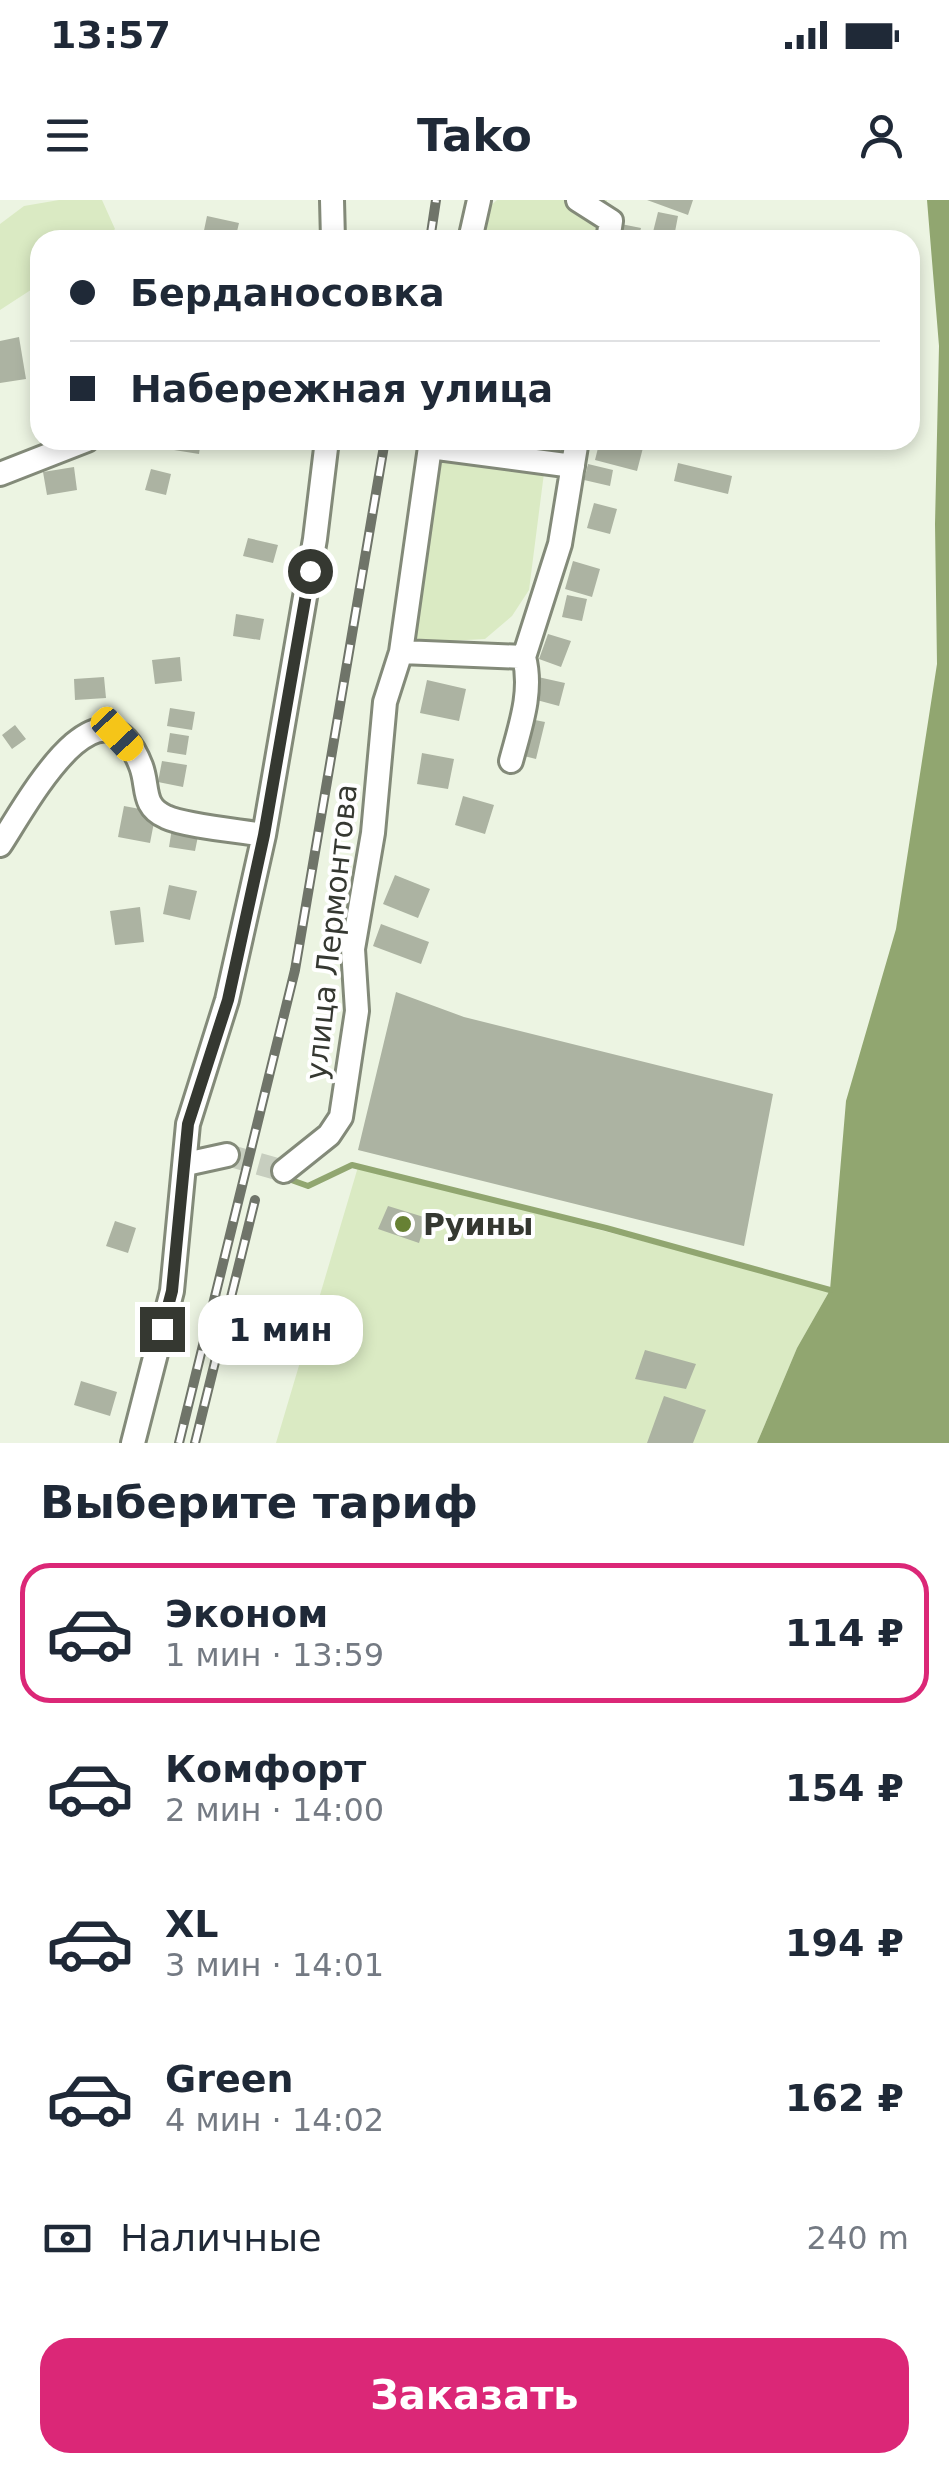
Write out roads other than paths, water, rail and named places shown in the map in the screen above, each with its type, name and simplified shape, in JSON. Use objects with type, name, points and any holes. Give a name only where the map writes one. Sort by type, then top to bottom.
[{"type":"street","points":[[332,200],[333,230]]},
{"type":"street","points":[[472,230],[479,200]]},
{"type":"street","points":[[578,200],[611,221],[610,230]]},
{"type":"street","points":[[0,474],[58,450]]},
{"type":"street","points":[[133,1443],[172,1291],[188,1124],[228,1000],[264,835],[312,558],[325,450]]},
{"type":"street","name":"улица Лермонтова","points":[[284,1170],[329,1135],[341,1116],[356,1011],[353,950],[373,833],[385,702],[401,652],[429,450]]},
{"type":"street","points":[[469,450],[573,466]]},
{"type":"street","points":[[512,761],[526,704],[529,674],[524,657],[560,544],[576,450]]},
{"type":"street","points":[[401,652],[524,657]]},
{"type":"street","points":[[0,844],[42,778],[65,751],[77,738],[100,730],[117,734],[134,752],[143,770],[144,795],[167,818],[264,835]]},
{"type":"street","points":[[186,1164],[226,1155]]},
{"type":"waterway","points":[[283,1177],[308,1186],[352,1165],[606,1228],[830,1290]]},
{"type":"tunnel","points":[[227,1155],[284,1171]]},
{"type":"railway","points":[[432,230],[436,200]]},
{"type":"railway","points":[[179,1443],[295,970],[383,450]]},
{"type":"railway","points":[[195,1443],[255,1200]]},
{"type":"place","name":"Руины","points":[[403,1224]]}]
